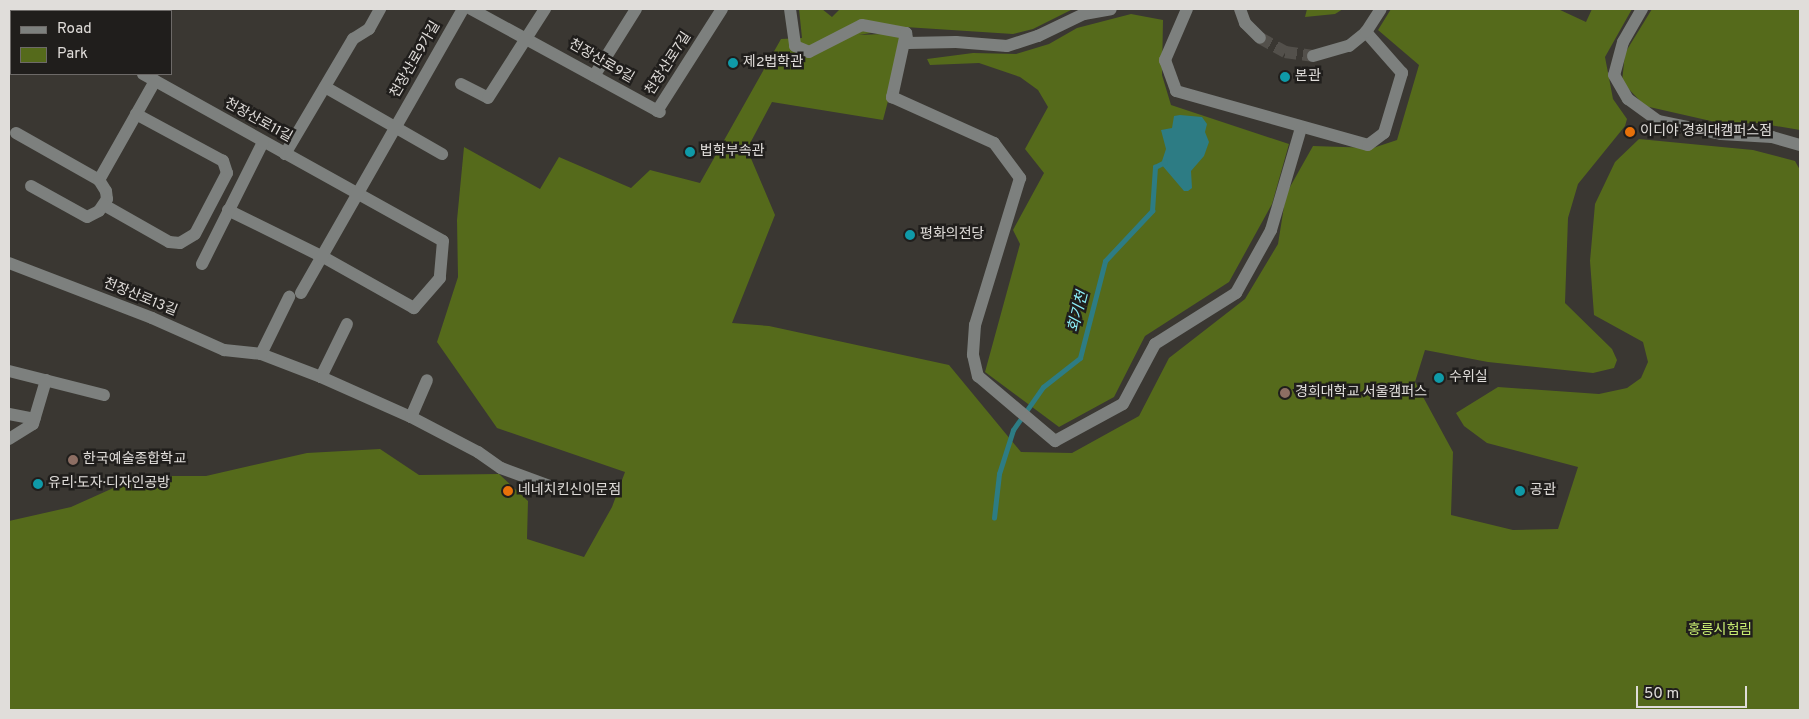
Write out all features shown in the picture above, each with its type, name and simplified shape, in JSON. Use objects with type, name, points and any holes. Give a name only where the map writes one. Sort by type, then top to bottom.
[{"type":"street","points":[[285,154],[353,39],[369,29],[380,9]]},
{"type":"street","name":"천장산로9가길","points":[[261,354],[295,295],[323,257],[463,9]]},
{"type":"street","name":"천장산로9길","points":[[471,9],[528,38],[659,112]]},
{"type":"street","points":[[461,84],[488,98],[545,9]]},
{"type":"street","points":[[594,76],[636,9]]},
{"type":"street","name":"천장산로7길","points":[[659,112],[722,9]]},
{"type":"street","points":[[790,9],[795,46],[809,52],[862,25],[906,33]]},
{"type":"street","points":[[906,33],[908,44],[956,42],[1007,46],[1038,36],[1084,14],[1111,9]]},
{"type":"street","points":[[1187,9],[1165,60],[1176,91],[1301,128],[1368,145],[1384,133],[1402,73],[1366,32]]},
{"type":"street","points":[[1240,9],[1245,23],[1260,38]]},
{"type":"street","points":[[1313,56],[1349,46],[1366,32],[1381,9]]},
{"type":"street","points":[[1642,9],[1624,42],[1614,75],[1628,99],[1658,121],[1721,134],[1772,137],[1800,145]]},
{"type":"street","points":[[906,33],[892,97],[994,143],[1020,178],[974,325],[973,355],[978,376],[1055,441],[1123,404],[1155,344],[1236,294],[1271,230],[1301,128]]},
{"type":"street","name":"천장산로11길","points":[[145,75],[263,142],[359,192]]},
{"type":"street","points":[[99,180],[155,81]]},
{"type":"street","points":[[325,87],[442,154]]},
{"type":"street","points":[[104,205],[169,242],[186,241],[194,234],[227,173],[223,161],[136,114]]},
{"type":"street","points":[[16,133],[99,180],[106,191],[104,205],[94,216],[88,217],[30,186]]},
{"type":"street","points":[[202,264],[263,142]]},
{"type":"street","points":[[228,210],[323,257],[414,308],[440,278],[443,242],[359,192]]},
{"type":"street","name":"천장산로13길","points":[[9,263],[152,318],[224,350],[261,354],[321,377],[411,417],[478,452],[501,468],[555,488]]},
{"type":"street","points":[[321,377],[347,324]]},
{"type":"street","points":[[9,371],[104,395]]},
{"type":"street","points":[[9,439],[28,428],[35,419],[46,380]]},
{"type":"street","points":[[411,417],[427,380]]},
{"type":"street","points":[[9,414],[35,419]]},
{"type":"green space","name":"홍릉시험림","points":[[799,9],[822,9],[832,17],[840,9],[1073,9],[1033,29],[1013,34],[905,27],[859,35],[906,33],[883,120],[772,102],[747,149],[775,215],[732,323],[769,326],[949,365],[1021,452],[1072,453],[1139,416],[1169,358],[1245,299],[1278,244],[1286,194],[1313,146],[1373,148],[1397,140],[1419,65],[1378,30],[1391,9],[1558,9],[1586,22],[1592,9],[1632,9],[1605,57],[1613,99],[1627,119],[1625,126],[1578,184],[1568,218],[1565,303],[1612,349],[1617,360],[1614,368],[1593,373],[1488,362],[1425,350],[1415,382],[1453,452],[1451,515],[1513,530],[1558,529],[1578,467],[1487,443],[1464,426],[1456,413],[1498,387],[1599,394],[1627,388],[1641,378],[1648,362],[1643,342],[1594,315],[1590,261],[1595,204],[1615,162],[1639,139],[1753,150],[1795,161],[1800,170],[1800,710],[9,710],[9,521],[71,507],[140,476],[206,476],[307,453],[380,449],[419,475],[499,474],[528,501],[527,539],[584,557],[612,507],[625,472],[497,428],[437,342],[458,277],[457,220],[464,147],[540,189],[559,157],[631,188],[650,170],[700,183],[781,39],[802,38]]},
{"type":"green space","points":[[1307,9],[1343,9],[1335,14],[1305,17]]},
{"type":"green space","points":[[1652,9],[1800,9],[1800,130],[1758,123],[1724,124],[1645,106],[1622,82],[1625,53]]},
{"type":"green space","points":[[1131,14],[1163,20],[1162,75],[1171,105],[1289,144],[1272,204],[1229,282],[1145,336],[1114,397],[1059,427],[985,372],[1020,244],[1013,230],[1044,173],[1025,149],[1048,107],[1038,90],[1020,77],[979,63],[930,65],[927,59],[973,53],[1016,54],[1049,44],[1077,28]]},
{"type":"water","points":[[1174,116],[1202,117],[1207,124],[1205,132],[1209,142],[1204,156],[1191,171],[1192,188],[1188,191],[1184,191],[1161,164],[1166,149],[1161,130],[1172,128]]},
{"type":"waterway","name":"회기천","points":[[994,518],[999,474],[1013,430],[1043,387],[1080,358],[1105,261],[1152,211],[1155,167],[1165,162]]},
{"type":"tunnel","points":[[1260,38],[1285,52],[1313,56]]},
{"type":"place","name":"제2법학관","points":[[733,63]]},
{"type":"place","name":"본관","points":[[1285,77]]},
{"type":"place","name":"이디야 경희대캠퍼스점","points":[[1630,132]]},
{"type":"place","name":"법학부속관","points":[[690,152]]},
{"type":"place","name":"평화의전당","points":[[910,235]]},
{"type":"place","name":"수위실","points":[[1439,378]]},
{"type":"place","name":"경희대학교 서울캠퍼스","points":[[1285,393]]},
{"type":"place","name":"한국예술종합학교","points":[[73,460]]},
{"type":"place","name":"유리·도자·디자인공방","points":[[38,484]]},
{"type":"place","name":"네네치킨신이문점","points":[[508,491]]},
{"type":"place","name":"공관","points":[[1520,491]]}]
